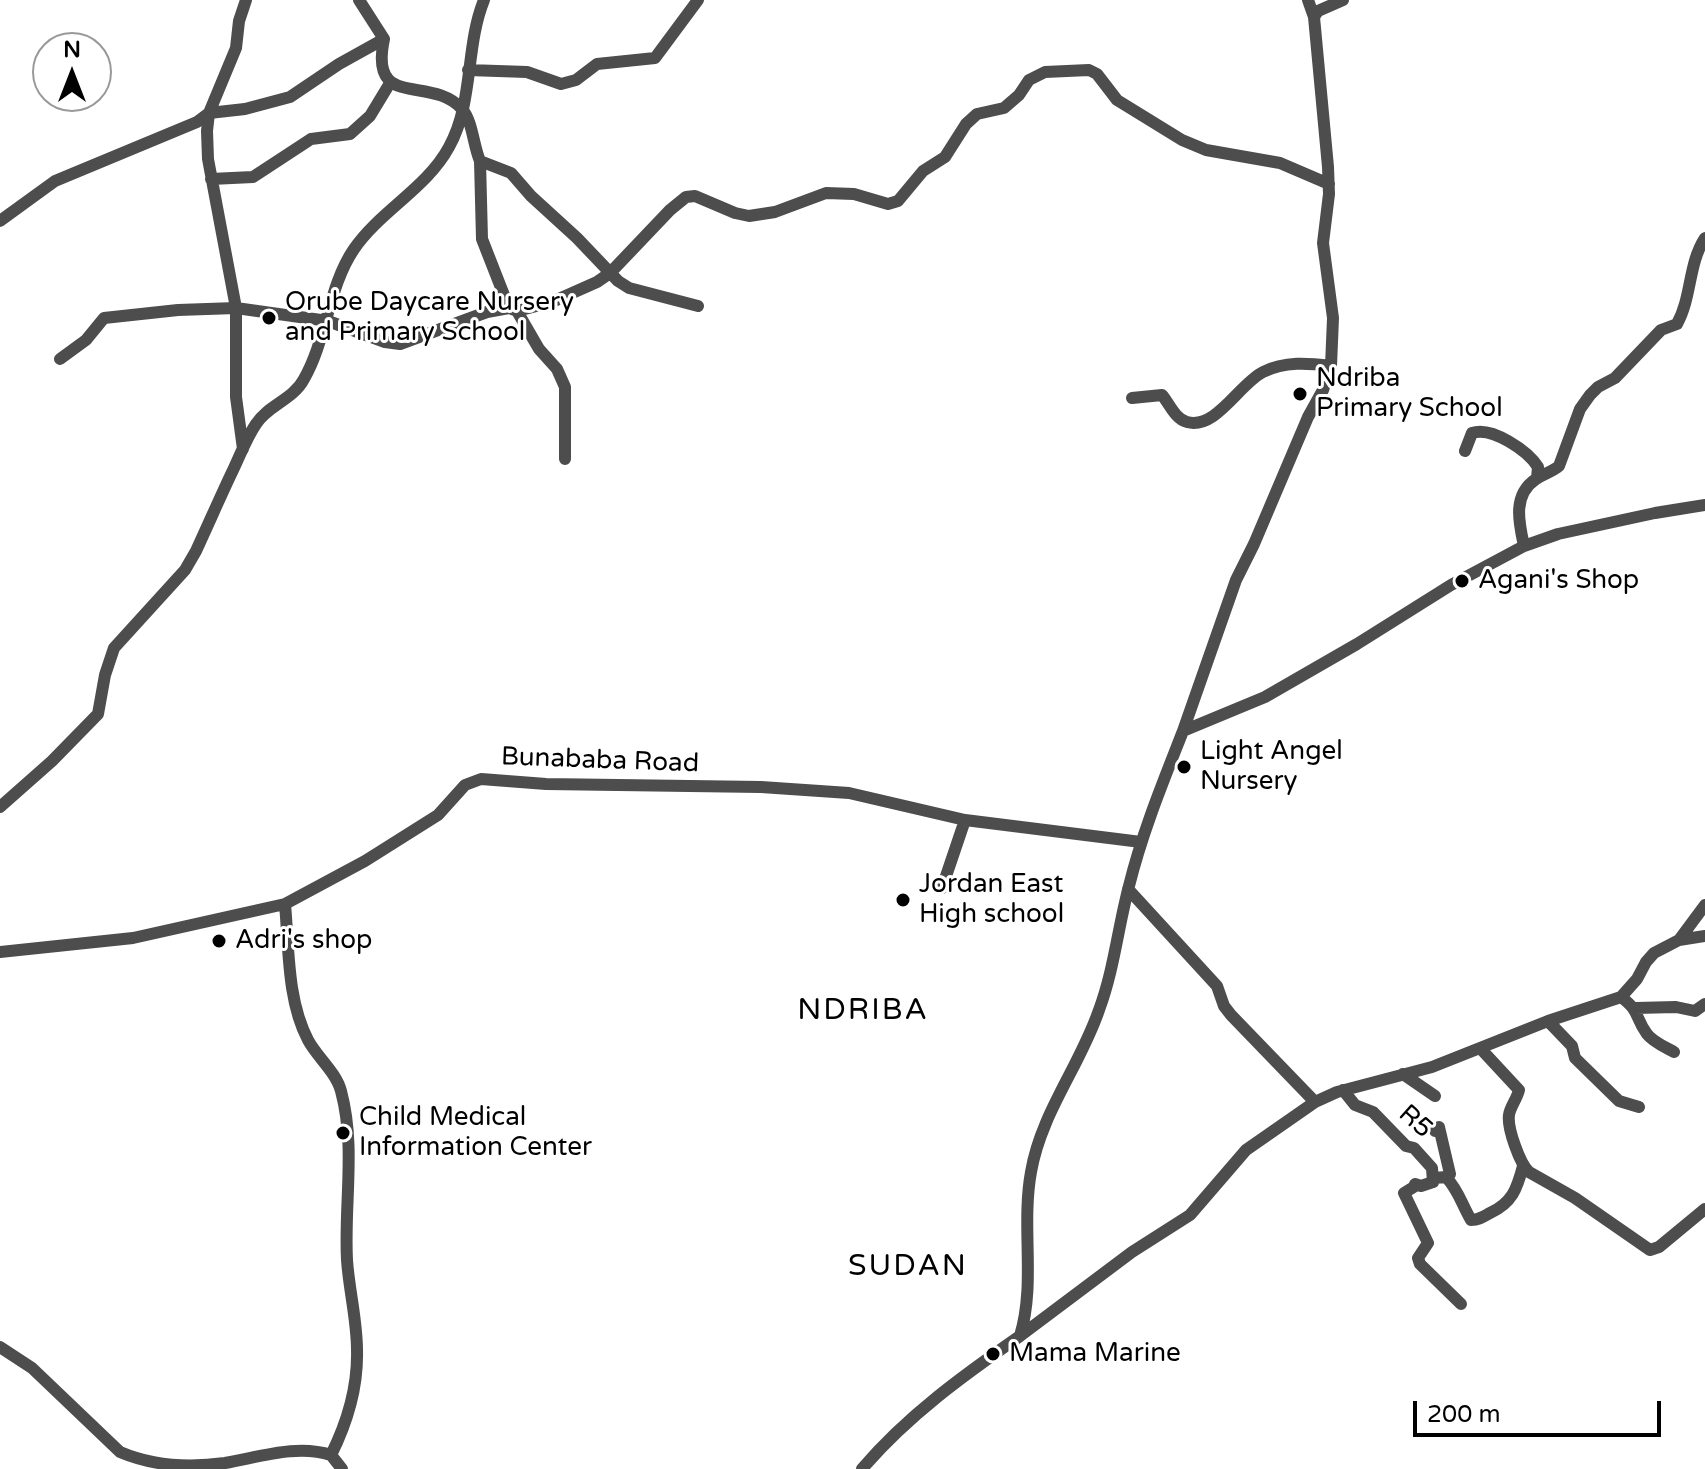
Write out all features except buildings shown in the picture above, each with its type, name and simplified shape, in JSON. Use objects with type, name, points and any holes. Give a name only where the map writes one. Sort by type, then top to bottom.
[{"type":"street","points":[[243,449],[236,397],[236,308],[202,126],[236,48],[246,0]]},
{"type":"street","points":[[359,0],[384,39],[381,63],[383,74],[390,83],[442,97],[463,109],[480,161],[482,239],[513,310],[562,378],[565,387],[565,459]]},
{"type":"street","points":[[0,807],[52,761],[98,714],[114,648],[185,570],[258,420],[300,386],[354,249],[437,165],[449,148],[463,109],[473,32],[484,0]]},
{"type":"street","points":[[468,70],[527,72],[561,84],[576,80],[597,64],[655,58],[698,0]]},
{"type":"street","points":[[1020,1336],[1029,1284],[1027,1213],[1030,1174],[1047,1121],[1100,1009],[1141,842],[1236,580],[1323,390],[1331,366],[1333,318],[1323,243],[1329,184],[1314,17],[1308,0]]},
{"type":"street","points":[[1314,17],[1318,11],[1343,0]]},
{"type":"street","points":[[209,113],[245,109],[290,97],[384,39]]},
{"type":"street","points":[[60,359],[86,340],[104,318],[166,311],[236,308],[328,321],[385,342],[400,344],[487,312],[513,310],[577,293],[610,273],[677,202],[686,197],[695,196],[749,216],[775,212],[826,193],[854,194],[888,204],[898,201],[923,171],[945,157],[957,136],[977,114],[1004,108],[1035,75],[1059,70],[1089,70],[1097,74],[1117,100],[1195,146],[1280,163],[1329,184]]},
{"type":"street","points":[[211,179],[253,177],[311,139],[350,134],[370,116],[390,83]]},
{"type":"street","points":[[0,221],[55,181],[202,126]]},
{"type":"street","points":[[480,161],[511,173],[618,281],[639,292],[698,306]]},
{"type":"street","points":[[1524,546],[1519,508],[1522,495],[1537,478],[1559,466],[1580,409],[1590,395],[1615,378],[1661,330],[1677,324],[1686,306],[1695,256],[1705,238]]},
{"type":"street","points":[[1132,398],[1162,395],[1179,418],[1190,423],[1198,422],[1220,412],[1247,383],[1263,372],[1297,364],[1331,366]]},
{"type":"street","points":[[1465,451],[1475,431],[1495,435],[1532,457],[1538,467],[1537,478]]},
{"type":"street","points":[[1183,731],[1265,697],[1451,585],[1524,546],[1572,531],[1705,505]]},
{"type":"street","name":"Bunababa Road","points":[[0,952],[133,938],[285,904],[365,861],[438,815],[465,785],[481,779],[546,784],[761,787],[849,793],[965,820],[1141,842]]},
{"type":"street","points":[[942,888],[965,820]]},
{"type":"street","points":[[1128,889],[1217,986],[1221,1002],[1231,1015],[1315,1102]]},
{"type":"street","points":[[285,904],[297,1012],[308,1040],[340,1086],[345,1110],[350,1176],[347,1260],[358,1352],[350,1408],[331,1455]]},
{"type":"street","points":[[1679,940],[1705,905]]},
{"type":"street","points":[[1689,925],[1704,938]]},
{"type":"street","points":[[862,1469],[879,1449],[953,1383],[1132,1252],[1190,1215],[1246,1150],[1315,1102],[1343,1090],[1432,1067],[1548,1021],[1621,997],[1654,953],[1679,940],[1704,938]]},
{"type":"street","points":[[1621,997],[1636,1008],[1676,1007],[1695,1011],[1705,1004]]},
{"type":"street","points":[[1636,1008],[1639,1021],[1649,1037],[1674,1052]]},
{"type":"street","points":[[1548,1021],[1572,1046],[1575,1058],[1619,1101],[1639,1107]]},
{"type":"street","points":[[1440,1177],[1458,1189],[1461,1203],[1471,1220],[1479,1220],[1501,1209],[1520,1183],[1523,1166],[1509,1125],[1509,1113],[1519,1090],[1480,1048]]},
{"type":"street","points":[[1403,1074],[1435,1096]]},
{"type":"street","name":"R5","points":[[1343,1090],[1355,1105],[1373,1112],[1406,1146],[1414,1148],[1440,1177],[1428,1184],[1416,1185],[1404,1193],[1428,1243],[1418,1258],[1436,1281],[1461,1304]]},
{"type":"street","points":[[1435,1131],[1439,1127],[1449,1159],[1450,1174],[1440,1177]]},
{"type":"street","points":[[1523,1166],[1650,1250],[1659,1247],[1705,1209]]},
{"type":"street","points":[[0,1347],[32,1368],[120,1452],[136,1459],[181,1465],[222,1463],[303,1451],[331,1455],[342,1469]]},
{"type":"place","name":"Orube Daycare Nursery and Primary School","points":[[269,318]]},
{"type":"place","name":"Ndriba Primary School","points":[[1300,394]]},
{"type":"place","name":"Agani's Shop","points":[[1462,581]]},
{"type":"place","name":"Light Angel Nursery","points":[[1184,767]]},
{"type":"place","name":"Jordan East High school","points":[[903,900]]},
{"type":"place","name":"Adri's shop","points":[[219,941]]},
{"type":"place","name":"Child Medical Information Center","points":[[343,1133]]},
{"type":"place","name":"Mama Marine","points":[[993,1354]]},
{"type":"district","name":"NDRIBA","points":[[863,1011]]},
{"type":"district","name":"SUDAN","points":[[908,1267]]}]
